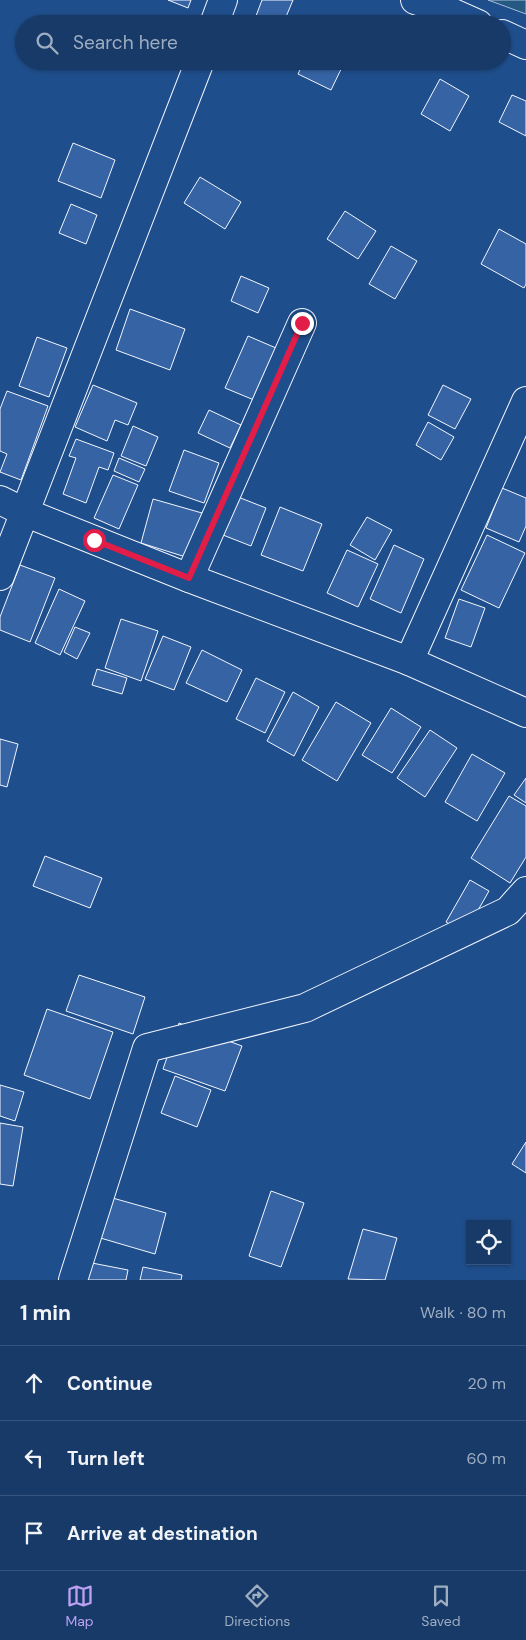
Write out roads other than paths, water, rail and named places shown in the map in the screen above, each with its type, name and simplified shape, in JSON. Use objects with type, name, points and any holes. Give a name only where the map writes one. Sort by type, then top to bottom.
[{"type":"street","points":[[218,15],[224,0]]},
{"type":"street","points":[[415,0],[458,15]]},
{"type":"street","points":[[511,38],[526,45]]},
{"type":"street","points":[[0,576],[196,70]]},
{"type":"street","points":[[189,578],[302,323]]},
{"type":"street","points":[[409,661],[526,401]]},
{"type":"street","points":[[0,500],[24,512],[189,578],[409,661],[526,713]]},
{"type":"street","points":[[73,1280],[146,1048],[305,1008],[508,911],[526,891]]}]
